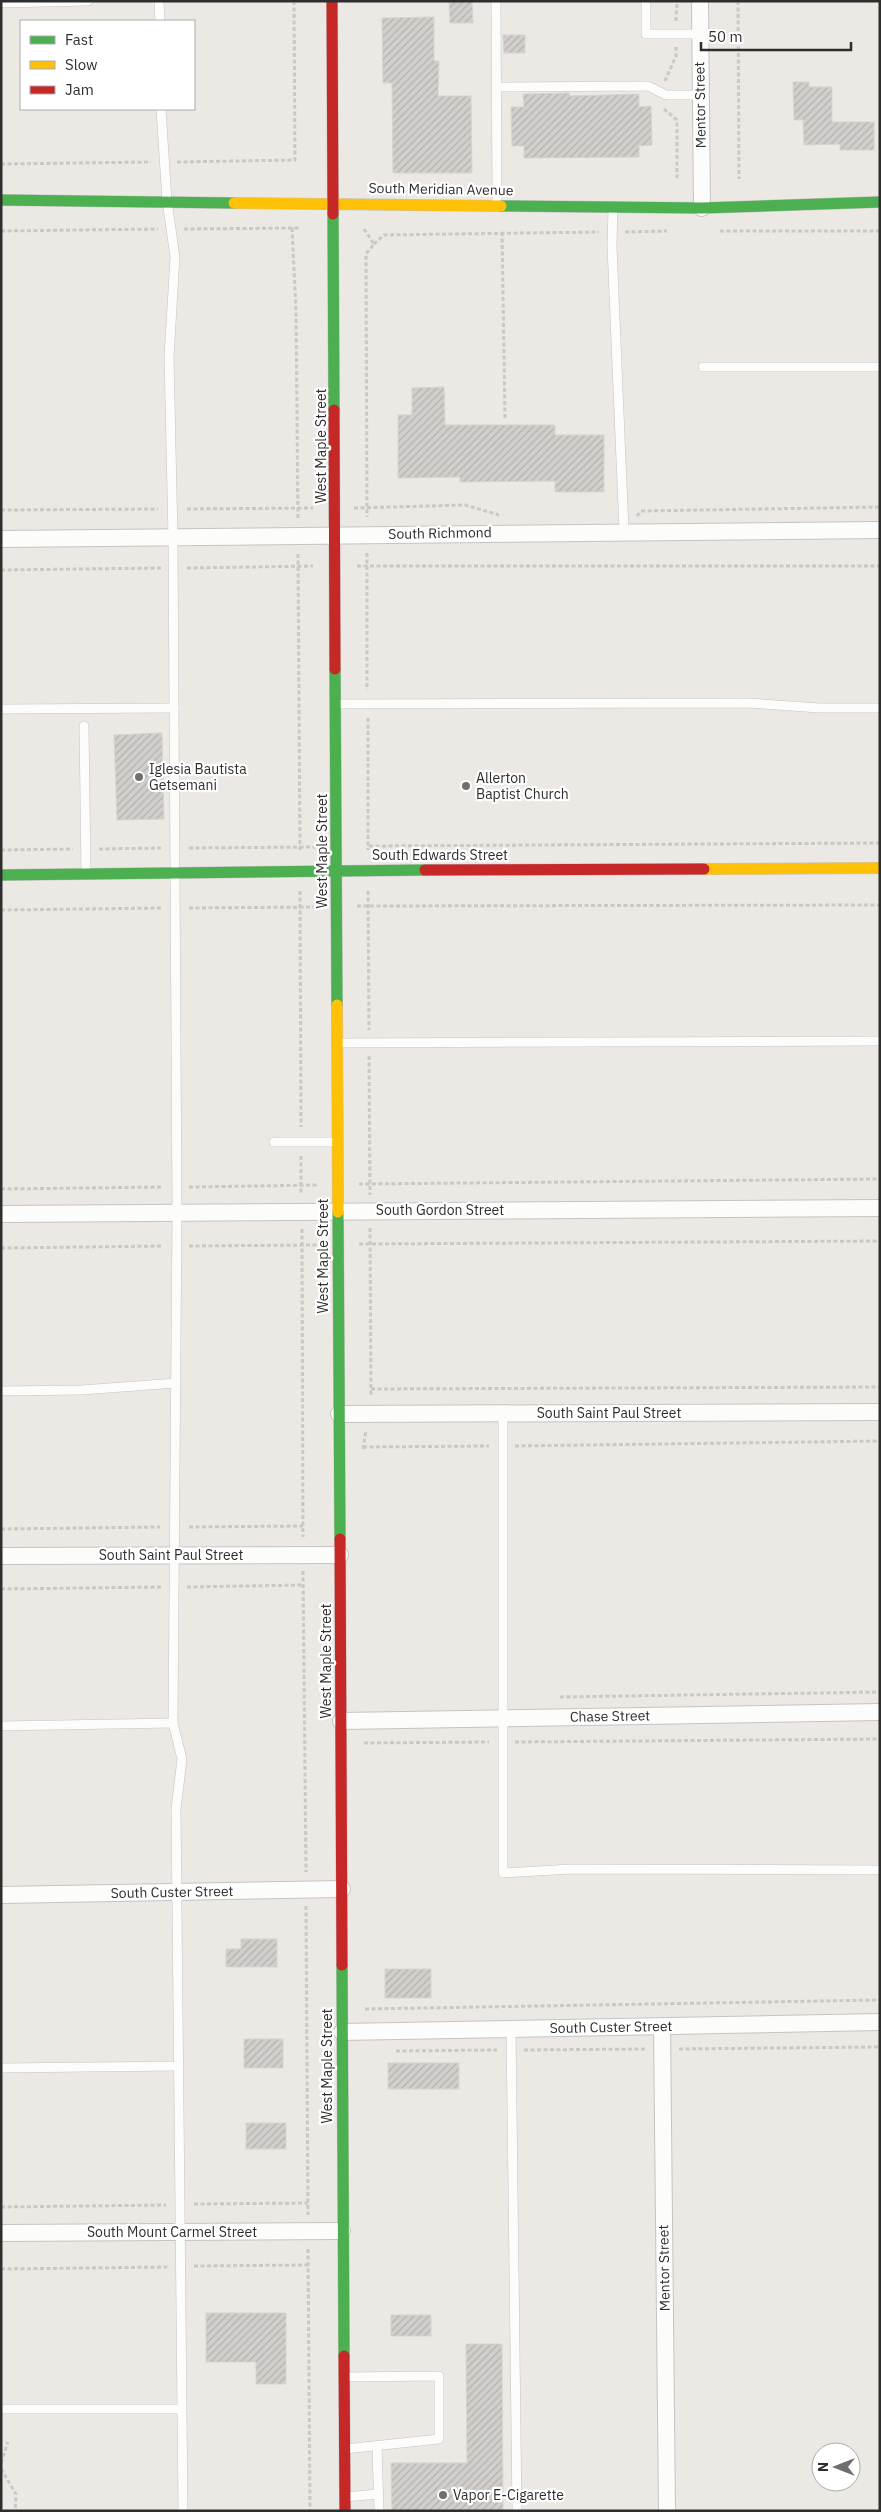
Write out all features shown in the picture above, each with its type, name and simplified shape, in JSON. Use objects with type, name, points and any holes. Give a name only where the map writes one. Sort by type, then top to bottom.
[{"type":"street","name":"West Maple Street","points":[[332,1],[335,203],[337,1142],[345,2511]]},
{"type":"street","name":"Mentor Street","points":[[700,1],[702,208]]},
{"type":"street","name":"South Meridian Avenue","points":[[1,200],[702,208],[880,202]]},
{"type":"street","name":"South Richmond","points":[[1,539],[624,531],[880,530]]},
{"type":"street","name":"South Edwards Street","points":[[1,874],[300,870],[880,868]]},
{"type":"street","name":"South Gordon Street","points":[[1,1214],[880,1208]]},
{"type":"street","name":"South Saint Paul Street","points":[[339,1414],[880,1412]]},
{"type":"street","name":"South Saint Paul Street","points":[[1,1556],[340,1554]]},
{"type":"street","name":"Chase Street","points":[[341,1721],[880,1712]]},
{"type":"street","name":"South Custer Street","points":[[1,1895],[342,1889]]},
{"type":"street","name":"South Custer Street","points":[[342,2032],[880,2022]]},
{"type":"street","name":"Mentor Street","points":[[662,2026],[667,2511]]},
{"type":"street","name":"South Mount Carmel Street","points":[[1,2232],[342,2231]]},
{"type":"lane","points":[[1,3],[88,1]]},
{"type":"lane","points":[[159,1],[160,20]]},
{"type":"lane","points":[[496,1],[497,205]]},
{"type":"lane","points":[[646,1],[646,34],[700,34]]},
{"type":"lane","points":[[496,87],[648,86],[666,95],[700,95]]},
{"type":"lane","points":[[161,110],[167,201],[175,257],[169,357],[173,537],[177,1213],[173,1722],[182,1759],[176,1809],[183,2511]]},
{"type":"lane","points":[[612,206],[624,531]]},
{"type":"lane","points":[[703,367],[880,367]]},
{"type":"lane","points":[[336,704],[749,703],[819,708],[880,708]]},
{"type":"lane","points":[[1,710],[174,708]]},
{"type":"lane","points":[[84,726],[86,873]]},
{"type":"lane","points":[[337,1043],[880,1041]]},
{"type":"lane","points":[[274,1142],[337,1142]]},
{"type":"lane","points":[[1,1391],[82,1390],[176,1382]]},
{"type":"lane","points":[[503,1414],[503,1873],[571,1869],[880,1870]]},
{"type":"lane","points":[[1,1726],[173,1722]]},
{"type":"lane","points":[[511,2029],[517,2511]]},
{"type":"lane","points":[[1,2068],[179,2066]]},
{"type":"lane","points":[[344,2377],[439,2376],[439,2439],[344,2450]]},
{"type":"lane","points":[[1,2409],[181,2409]]},
{"type":"lane","points":[[377,2447],[379,2511]]},
{"type":"lane","points":[[345,2497],[378,2494]]},
{"type":"path","points":[[1,164],[295,160],[294,1]]},
{"type":"path","points":[[738,1],[740,179]]},
{"type":"path","points":[[292,228],[296,310],[298,508],[310,2511]]},
{"type":"path","points":[[1,231],[300,228]]},
{"type":"path","points":[[363,1457],[372,1389],[366,254],[374,244],[364,229]]},
{"type":"path","points":[[502,232],[505,418]]},
{"type":"path","points":[[1,510],[392,507]]},
{"type":"path","points":[[1,570],[336,566],[880,566]]},
{"type":"path","points":[[1,850],[880,843]]},
{"type":"path","points":[[1,910],[337,906],[880,905]]},
{"type":"path","points":[[1,1189],[880,1180]]},
{"type":"path","points":[[1,1248],[880,1241]]},
{"type":"path","points":[[372,1389],[880,1387]]},
{"type":"path","points":[[363,1447],[880,1442]]},
{"type":"path","points":[[1,1529],[303,1526]]},
{"type":"path","points":[[1,1589],[304,1585]]},
{"type":"path","points":[[554,1697],[880,1692]]},
{"type":"path","points":[[364,1721],[364,1753]]},
{"type":"path","points":[[364,1743],[880,1739]]},
{"type":"path","points":[[365,1999],[365,2032]]},
{"type":"path","points":[[365,2009],[880,2000]]},
{"type":"path","points":[[395,2051],[880,2047]]},
{"type":"path","points":[[1,2207],[308,2203]]},
{"type":"path","points":[[1,2269],[308,2264]]},
{"type":"path","points":[[1,2463],[8,2442]]},
{"type":"path","points":[[1,2469],[16,2494],[15,2511]]},
{"type":"building","points":[[449,1],[472,1],[473,23],[450,23]]},
{"type":"building","points":[[434,17],[434,61],[439,61],[438,96],[471,96],[472,173],[393,173],[392,83],[383,83],[382,18]]},
{"type":"building","points":[[503,35],[525,35],[525,53],[504,53]]},
{"type":"building","points":[[793,82],[809,82],[809,87],[832,87],[832,122],[874,122],[874,150],[840,150],[840,144],[804,145],[803,120],[794,120]]},
{"type":"building","points":[[569,93],[570,96],[639,94],[639,107],[651,106],[652,145],[639,146],[639,157],[524,158],[524,146],[512,146],[511,107],[524,107],[523,94]]},
{"type":"building","points":[[444,387],[445,425],[555,425],[555,435],[604,435],[604,492],[555,492],[555,481],[460,482],[460,477],[398,478],[398,415],[412,415],[412,388]]},
{"type":"building","name":"Iglesia Bautista Getsemani","points":[[162,733],[164,819],[117,820],[114,735]]},
{"type":"building","points":[[241,1939],[277,1939],[277,1967],[226,1967],[226,1949],[241,1949]]},
{"type":"building","points":[[385,1969],[431,1969],[431,1998],[385,1998]]},
{"type":"building","points":[[244,2039],[283,2039],[283,2068],[244,2068]]},
{"type":"building","points":[[388,2063],[459,2063],[459,2089],[388,2089]]},
{"type":"building","points":[[246,2123],[286,2123],[286,2149],[246,2149]]},
{"type":"building","points":[[206,2313],[286,2313],[286,2384],[256,2384],[256,2362],[206,2362]]},
{"type":"building","points":[[391,2315],[431,2315],[431,2336],[391,2336]]},
{"type":"building","points":[[466,2344],[502,2344],[503,2511],[392,2511],[391,2463],[467,2463]]},
{"type":"traffic: fast","points":[[1,200],[234,203]]},
{"type":"traffic: fast","points":[[501,206],[702,208],[880,202]]},
{"type":"traffic: fast","points":[[333,214],[334,410]]},
{"type":"traffic: fast","points":[[335,669],[337,1005]]},
{"type":"traffic: fast","points":[[1,875],[425,870]]},
{"type":"traffic: fast","points":[[338,1212],[340,1539]]},
{"type":"traffic: fast","points":[[342,1965],[344,2356]]},
{"type":"traffic: slow","points":[[234,203],[501,206]]},
{"type":"traffic: slow","points":[[704,869],[880,868]]},
{"type":"traffic: slow","points":[[337,1005],[338,1212]]},
{"type":"traffic: jam","points":[[332,1],[333,214]]},
{"type":"traffic: jam","points":[[334,410],[335,669]]},
{"type":"traffic: jam","points":[[425,870],[704,869]]},
{"type":"traffic: jam","points":[[340,1539],[342,1965]]},
{"type":"traffic: jam","points":[[344,2356],[345,2511]]},
{"type":"place","name":"Iglesia Bautista Getsemani","points":[[139,777]]},
{"type":"place","name":"Allerton Baptist Church","points":[[466,786]]},
{"type":"place","name":"Vapor E-Cigarette","points":[[443,2495]]}]
